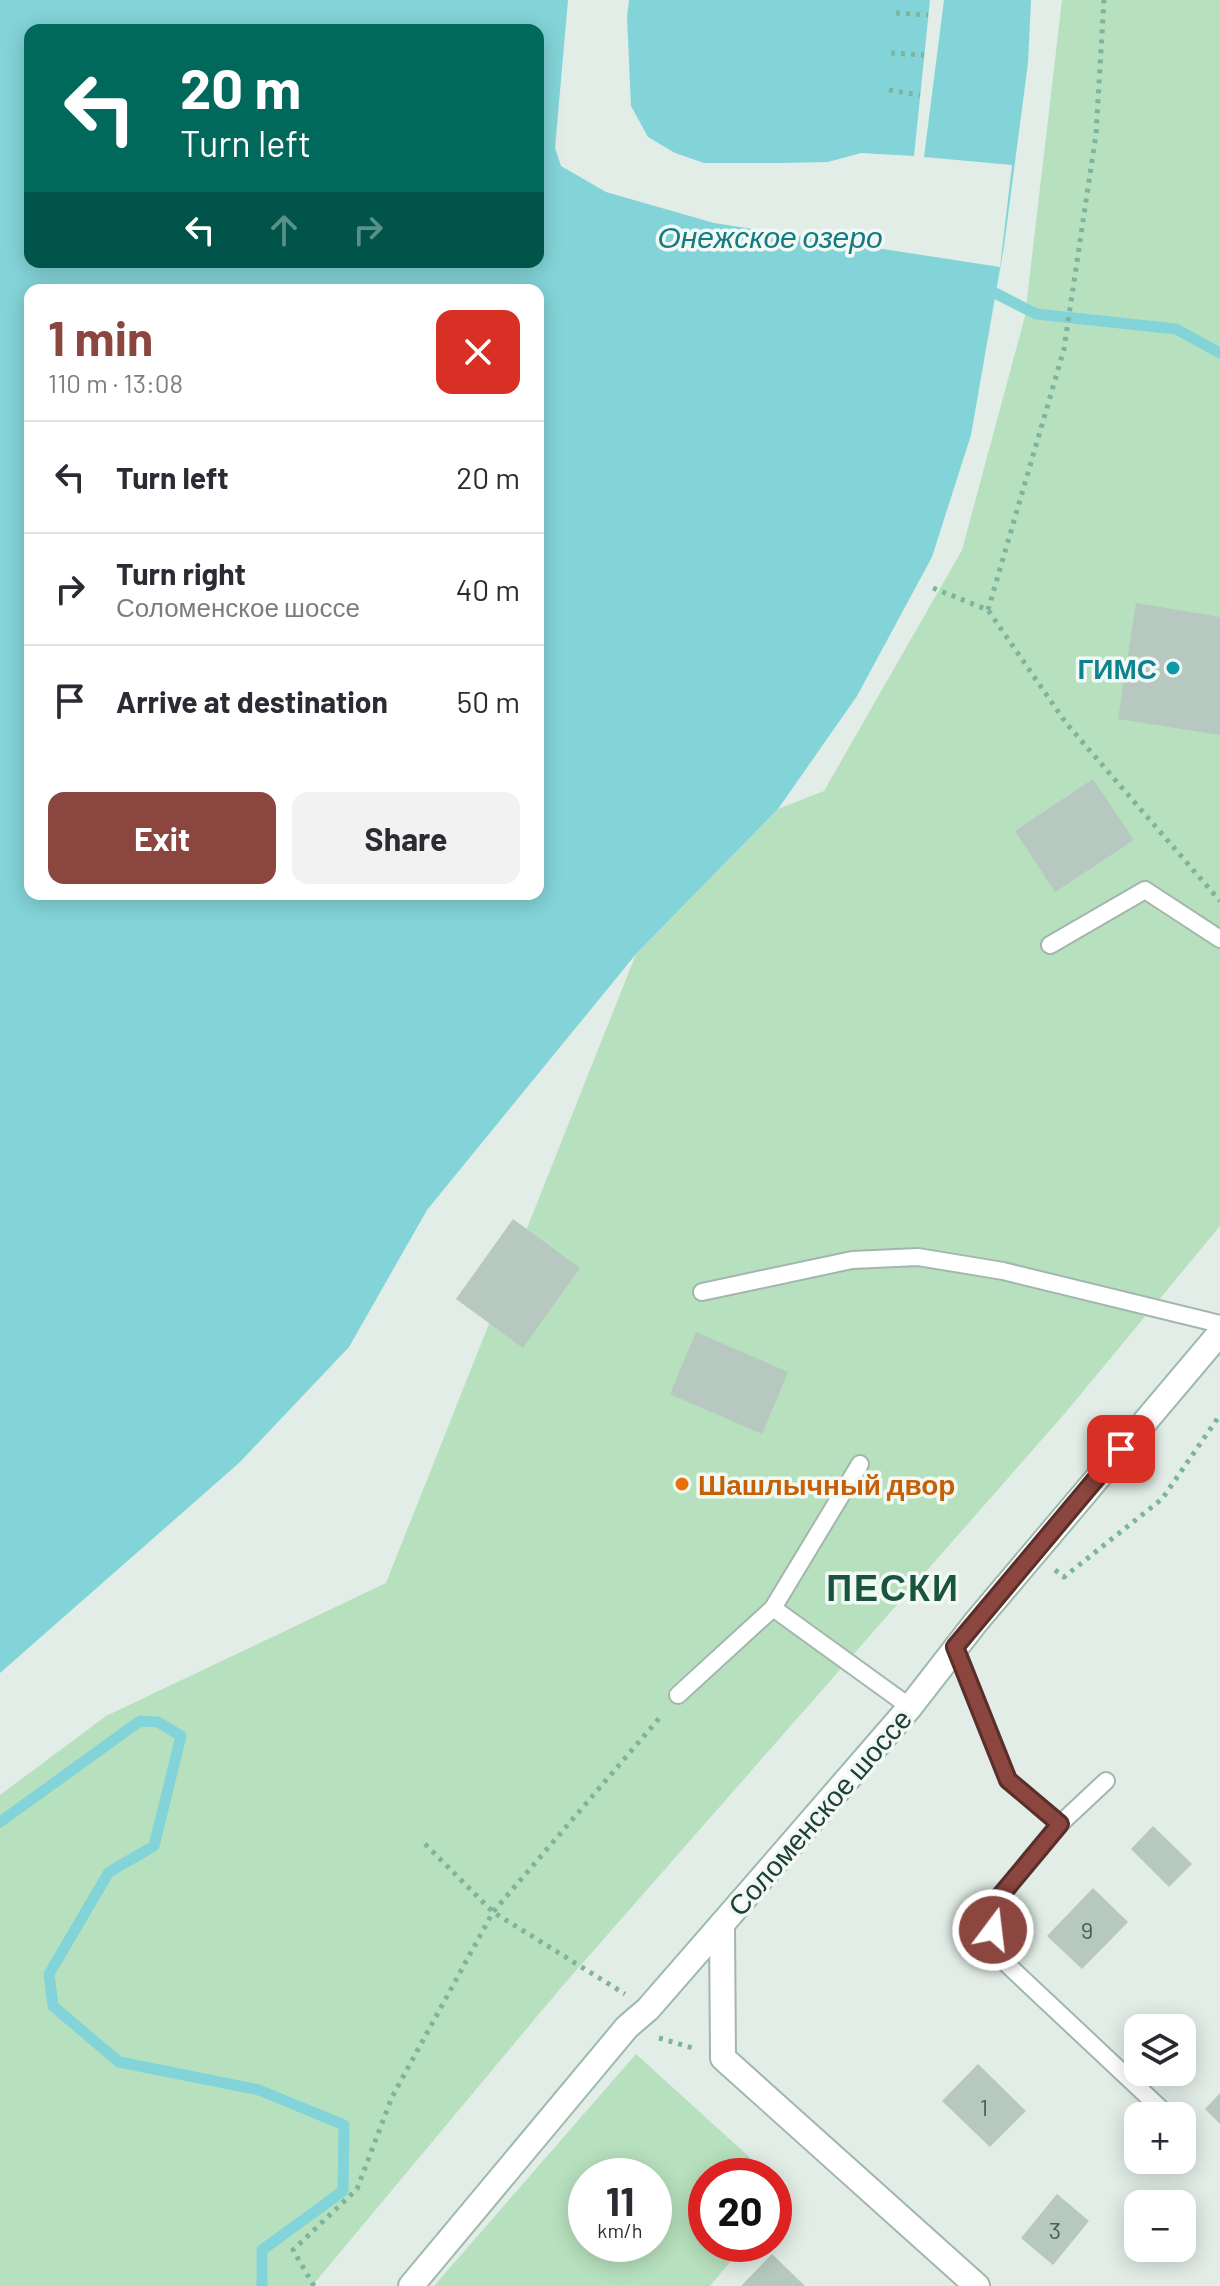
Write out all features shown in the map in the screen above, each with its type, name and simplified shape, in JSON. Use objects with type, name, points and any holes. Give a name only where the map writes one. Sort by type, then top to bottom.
[{"type":"main road","name":"Соломенское шоссе","points":[[411,2286],[627,2027],[648,2009],[910,1707],[955,1647],[1220,1333]]},
{"type":"main road","points":[[722,1924],[723,2058],[977,2286]]},
{"type":"lane","points":[[1050,945],[1145,890],[1220,939]]},
{"type":"lane","points":[[702,1292],[852,1260],[918,1257],[1003,1271],[1220,1324]]},
{"type":"lane","points":[[678,1695],[773,1608],[860,1464]]},
{"type":"lane","points":[[773,1608],[910,1707]]},
{"type":"lane","points":[[955,1647],[1008,1780],[1060,1824]]},
{"type":"lane","points":[[1106,1781],[1060,1824],[991,1907],[994,1952],[1154,2102]]},
{"type":"path","points":[[988,610],[1064,349],[1096,134],[1104,0]]},
{"type":"path","points":[[896,13],[928,15]]},
{"type":"path","points":[[891,53],[924,55]]},
{"type":"path","points":[[889,90],[920,95]]},
{"type":"path","points":[[933,588],[988,610],[1066,723],[1220,901]]},
{"type":"path","points":[[1033,1553],[1064,1577],[1162,1499],[1220,1415]]},
{"type":"path","points":[[314,2286],[293,2250],[357,2189],[392,2097],[493,1912],[678,1695]]},
{"type":"path","points":[[425,1844],[493,1912],[648,2009]]},
{"type":"path","points":[[627,2027],[723,2058]]},
{"type":"green space","points":[[1062,0],[1220,0],[1220,1226],[1066,1412],[559,1990],[312,2286],[0,2286],[0,1795],[106,1716],[386,1583],[636,954],[778,809],[824,791],[962,550],[1025,316]]},
{"type":"green space","points":[[636,2054],[750,2158],[688,2158],[688,2262],[730,2262],[710,2286],[434,2286]]},
{"type":"water","name":"Онежское озеро","points":[[0,0],[1031,0],[1028,63],[1004,246],[971,435],[932,557],[857,696],[778,809],[636,954],[427,1210],[349,1347],[239,1463],[0,1673]]},
{"type":"pier","points":[[568,0],[629,0],[631,106],[648,137],[675,153],[704,163],[782,163],[828,162],[861,153],[914,156],[930,0],[944,0],[924,157],[1012,165],[1000,267],[714,223],[606,192],[561,166],[555,148]]},
{"type":"building","name":"ГИМС","points":[[1136,603],[1220,617],[1220,735],[1118,719]]},
{"type":"building","points":[[1093,779],[1134,840],[1055,892],[1015,831]]},
{"type":"building","points":[[513,1219],[580,1268],[523,1348],[456,1299]]},
{"type":"building","points":[[696,1332],[788,1372],[762,1434],[670,1394]]},
{"type":"building","points":[[1153,1826],[1192,1864],[1169,1887],[1131,1849]]},
{"type":"building","points":[[1093,1888],[1128,1922],[1082,1969],[1047,1936]]},
{"type":"building","points":[[978,2064],[1026,2111],[990,2147],[942,2101]]},
{"type":"building","points":[[1220,2093],[1220,2124],[1205,2109]]},
{"type":"building","points":[[1057,2194],[1089,2221],[1053,2265],[1021,2238]]},
{"type":"building","points":[[764,2262],[780,2262],[805,2286],[741,2286]]},
{"type":"waterway","points":[[995,293],[1036,314],[1176,329],[1220,353]]},
{"type":"waterway","points":[[0,1822],[140,1721],[158,1722],[181,1736],[154,1846],[109,1872],[49,1974],[53,2006],[119,2062],[259,2090],[344,2125],[343,2191],[262,2250],[262,2286]]},
{"type":"place","name":"ГИМС","points":[[1173,668]]},
{"type":"place","name":"Шашлычный двор","points":[[682,1484]]},
{"type":"district","name":"ПЕСКИ","points":[[893,1586]]},
{"type":"route","points":[[993,1930],[991,1907],[1060,1824],[1008,1780],[955,1647],[1121,1449]]}]
